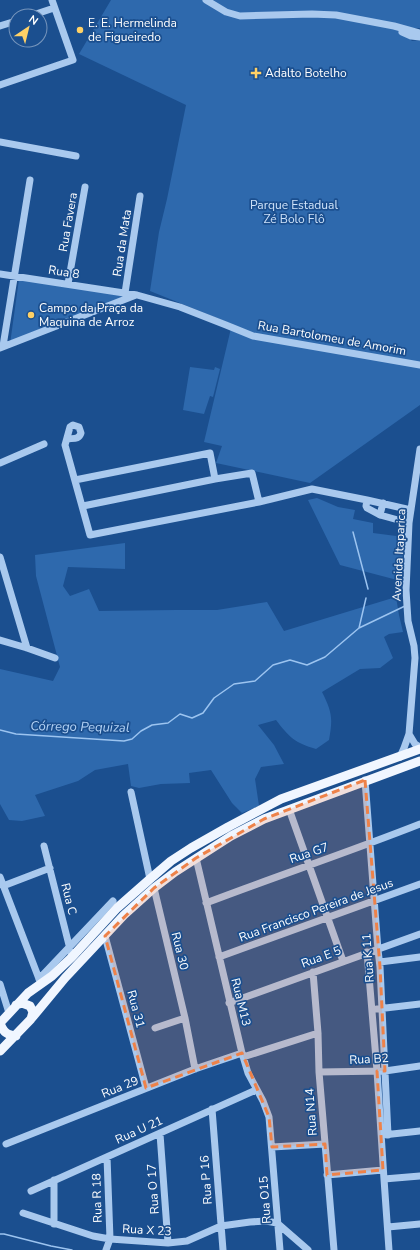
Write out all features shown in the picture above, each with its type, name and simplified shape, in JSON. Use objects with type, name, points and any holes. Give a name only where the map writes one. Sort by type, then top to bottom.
[{"type":"main road","points":[[16,1036],[9,1035],[4,1032],[0,1023],[16,1005],[40,982],[52,976],[72,957],[117,908],[150,878],[171,862],[191,848],[259,810],[281,800],[420,748]]},
{"type":"main road","points":[[0,1051],[16,1036],[65,978],[124,915],[154,888],[196,858],[231,836],[264,819],[365,780],[420,761]]},
{"type":"main road","points":[[16,1005],[22,1003],[30,1006],[33,1012],[31,1019]]},
{"type":"street","points":[[0,85],[72,60],[52,0]]},
{"type":"street","points":[[206,0],[226,12],[240,16],[279,14],[336,15],[420,33]]},
{"type":"street","points":[[48,10],[54,8]]},
{"type":"street","points":[[385,25],[411,36],[420,37]]},
{"type":"street","points":[[0,142],[76,156]]},
{"type":"street","points":[[2,347],[30,180]]},
{"type":"street","name":"Rua Favera","points":[[68,284],[85,187]]},
{"type":"street","name":"Rua da Mata","points":[[140,196],[125,293],[137,295],[196,313]]},
{"type":"street","name":"Rua 8","points":[[0,274],[125,293]]},
{"type":"street","points":[[2,347],[137,295]]},
{"type":"street","name":"Rua Bartolomeu de Amorim","points":[[196,313],[252,336],[420,365]]},
{"type":"street","points":[[67,440],[64,444],[83,506],[90,535],[259,502],[312,489],[411,510]]},
{"type":"street","points":[[0,463],[44,444]]},
{"type":"street","name":"Avenida Itaparica","points":[[400,756],[409,734],[415,658],[414,646],[408,621],[406,590],[409,522],[420,449]]},
{"type":"street","points":[[75,480],[210,453],[215,479]]},
{"type":"street","points":[[83,506],[215,479],[252,473],[259,502]]},
{"type":"street","points":[[367,500],[367,508],[380,515],[409,522]]},
{"type":"street","points":[[380,515],[383,503]]},
{"type":"street","points":[[0,557],[27,648]]},
{"type":"street","points":[[0,640],[55,658]]},
{"type":"street","points":[[409,734],[415,744],[420,748]]},
{"type":"street","name":"Rua K 11","points":[[365,780],[369,844],[380,962],[382,1008],[381,1071],[384,1135],[383,1170],[389,1250]]},
{"type":"street","points":[[131,792],[150,878]]},
{"type":"street","points":[[289,809],[343,961]]},
{"type":"street","name":"Rua G7","points":[[206,903],[420,824]]},
{"type":"street","name":"Rua C","points":[[44,846],[72,957]]},
{"type":"street","name":"Rua M13","points":[[196,858],[248,1073],[263,1101],[269,1117],[272,1147]]},
{"type":"street","points":[[3,886],[50,868]]},
{"type":"street","points":[[0,877],[40,982]]},
{"type":"street","name":"Rua Francisco Pereira de Jesus","points":[[219,957],[420,884]]},
{"type":"street","name":"Rua 30","points":[[154,888],[185,1018],[195,1068]]},
{"type":"street","points":[[40,982],[69,946],[113,901]]},
{"type":"street","name":"Rua E 5","points":[[230,1003],[420,934]]},
{"type":"street","name":"Rua 31","points":[[105,936],[146,1088]]},
{"type":"street","name":"Rua K 11","points":[[367,952],[381,1071]]},
{"type":"street","points":[[380,962],[420,957]]},
{"type":"street","name":"Rua N14","points":[[313,972],[318,1033],[319,1072],[334,1250]]},
{"type":"street","points":[[0,984],[9,1013]]},
{"type":"street","points":[[373,1010],[420,1004]]},
{"type":"street","points":[[155,1028],[185,1018]]},
{"type":"street","name":"Rua 29","points":[[6,1144],[195,1068],[318,1033]]},
{"type":"street","name":"Rua B2","points":[[319,1072],[381,1071],[420,1066]]},
{"type":"street","name":"Rua U 21","points":[[31,1191],[256,1090]]},
{"type":"street","name":"Rua P 16","points":[[212,1109],[223,1250]]},
{"type":"street","points":[[384,1135],[420,1131]]},
{"type":"street","name":"Rua O 17","points":[[160,1134],[168,1243]]},
{"type":"street","points":[[272,1147],[325,1144]]},
{"type":"street","name":"Rua O15","points":[[272,1147],[280,1250]]},
{"type":"street","name":"Rua R 18","points":[[107,1157],[110,1239]]},
{"type":"street","points":[[327,1175],[383,1170]]},
{"type":"street","points":[[384,1179],[420,1176]]},
{"type":"street","points":[[54,1180],[54,1224]]},
{"type":"street","name":"Rua X 23","points":[[23,1213],[93,1236],[110,1239],[168,1243],[187,1241],[221,1226],[266,1221],[277,1223]]},
{"type":"street","points":[[277,1223],[308,1250]]},
{"type":"street","points":[[388,1227],[420,1224]]},
{"type":"street","points":[[106,1250],[110,1239]]},
{"type":"highlighted area","points":[[365,780],[380,967],[385,1071],[377,1071],[383,1170],[327,1175],[325,1144],[272,1147],[269,1117],[242,1053],[146,1088],[105,936],[154,888],[196,858],[264,819]]},
{"type":"green space","name":"Parque Estadual Zé Bolo Flô","points":[[111,0],[420,0],[420,28],[412,28],[410,39],[412,41],[420,40],[420,405],[310,483],[216,463],[222,446],[204,442],[232,324],[150,291],[159,232],[186,105],[79,54]]},
{"type":"green space","points":[[19,279],[128,295],[10,344]]},
{"type":"green space","points":[[190,367],[214,370],[215,367],[220,369],[213,397],[210,396],[204,414],[183,410]]},
{"type":"green space","points":[[317,498],[338,507],[355,510],[353,519],[373,523],[373,533],[404,537],[401,581],[340,565],[308,500]]},
{"type":"green space","points":[[125,543],[125,569],[68,567],[63,586],[70,596],[89,589],[99,611],[217,610],[267,602],[284,631],[396,597],[403,632],[389,634],[384,637],[393,658],[380,668],[360,669],[322,692],[330,710],[331,726],[329,740],[316,749],[293,739],[276,720],[258,725],[274,745],[284,764],[261,767],[255,779],[259,806],[242,813],[232,803],[211,770],[189,773],[190,783],[161,784],[139,788],[131,786],[128,764],[95,770],[78,781],[35,795],[45,816],[22,821],[9,820],[0,804],[0,669],[53,681],[60,667],[36,576],[35,555]]},
{"type":"waterway","name":"Córrego Pequizal","points":[[353,532],[368,589]]},
{"type":"waterway","name":"Córrego Pequizal","points":[[359,628],[366,598]]},
{"type":"waterway","name":"Córrego Pequizal","points":[[0,730],[16,734],[124,741],[132,739],[141,731],[152,725],[168,723],[180,714],[192,718],[203,713],[214,698],[234,684],[255,681],[273,665],[290,660],[307,665],[325,657],[359,628],[405,606]]},
{"type":"waterway","points":[[0,1234],[72,1250]]},
{"type":"place","name":"E. E. Hermelinda de Figueiredo","points":[[80,30]]},
{"type":"place","name":"Adalto Botelho","points":[[256,73]]},
{"type":"place","name":"Campo da Praça da Maquina de Arroz","points":[[31,315]]}]
